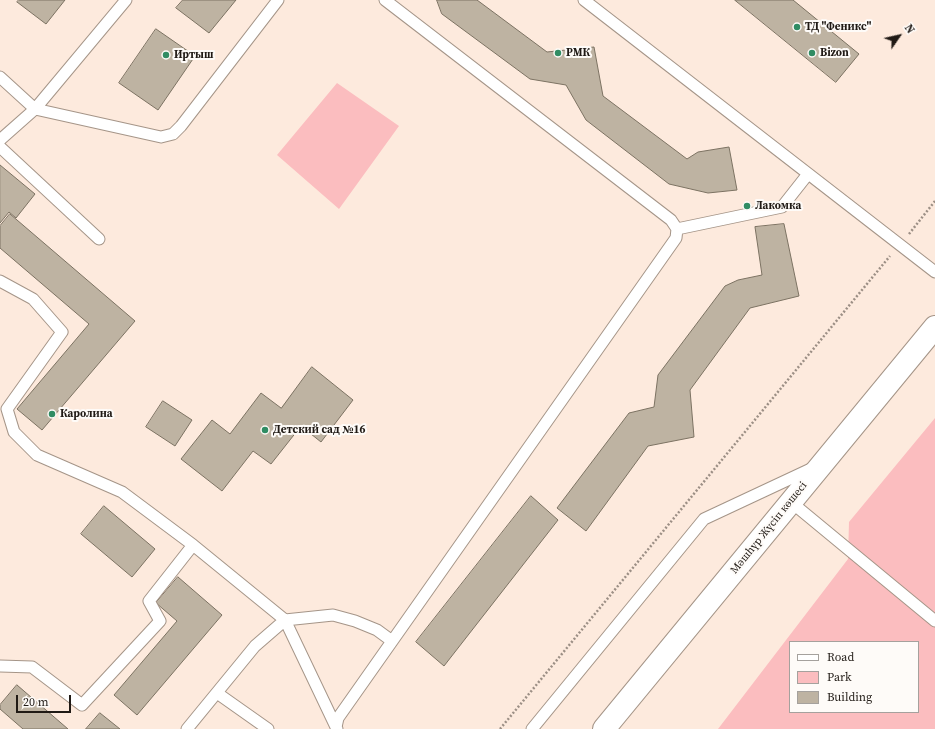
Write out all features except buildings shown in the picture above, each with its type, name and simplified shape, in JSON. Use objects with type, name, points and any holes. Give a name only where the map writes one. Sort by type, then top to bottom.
[{"type":"main road","name":"Мәшһүр Жүсіп көшесі","points":[[604,729],[935,327]]},
{"type":"lane","points":[[0,140],[35,109],[126,0]]},
{"type":"lane","points":[[0,76],[35,109],[161,137],[173,134],[181,126],[278,0]]},
{"type":"lane","points":[[337,728],[338,718],[676,238],[677,229],[671,220],[385,0]]},
{"type":"lane","points":[[584,0],[935,272]]},
{"type":"lane","points":[[0,147],[99,239]]},
{"type":"lane","points":[[677,229],[782,207],[808,174]]},
{"type":"lane","points":[[0,281],[33,299],[62,332],[7,409],[14,432],[37,455],[122,492],[193,546],[285,620],[337,728]]},
{"type":"lane","points":[[532,729],[704,519],[823,463]]},
{"type":"lane","points":[[791,502],[935,621]]},
{"type":"lane","points":[[0,666],[32,667],[82,705],[160,621],[149,601],[193,546]]},
{"type":"lane","points":[[187,729],[255,646],[285,620],[333,615],[355,621],[377,630],[392,641]]},
{"type":"lane","points":[[217,692],[268,729]]},
{"type":"path","points":[[500,729],[935,202]]},
{"type":"green space","points":[[337,83],[399,126],[339,209],[277,155]]},
{"type":"green space","points":[[935,418],[935,729],[718,729],[848,559],[849,522]]},
{"type":"place","name":"ТД \"Феникс\"","points":[[797,27]]},
{"type":"place","name":"РМК","points":[[558,53]]},
{"type":"place","name":"Bizon","points":[[812,53]]},
{"type":"place","name":"Иртыш","points":[[166,55]]},
{"type":"place","name":"Лакомка","points":[[747,206]]},
{"type":"place","name":"Каролина","points":[[52,414]]},
{"type":"place","name":"Детский сад №16","points":[[265,430]]}]
